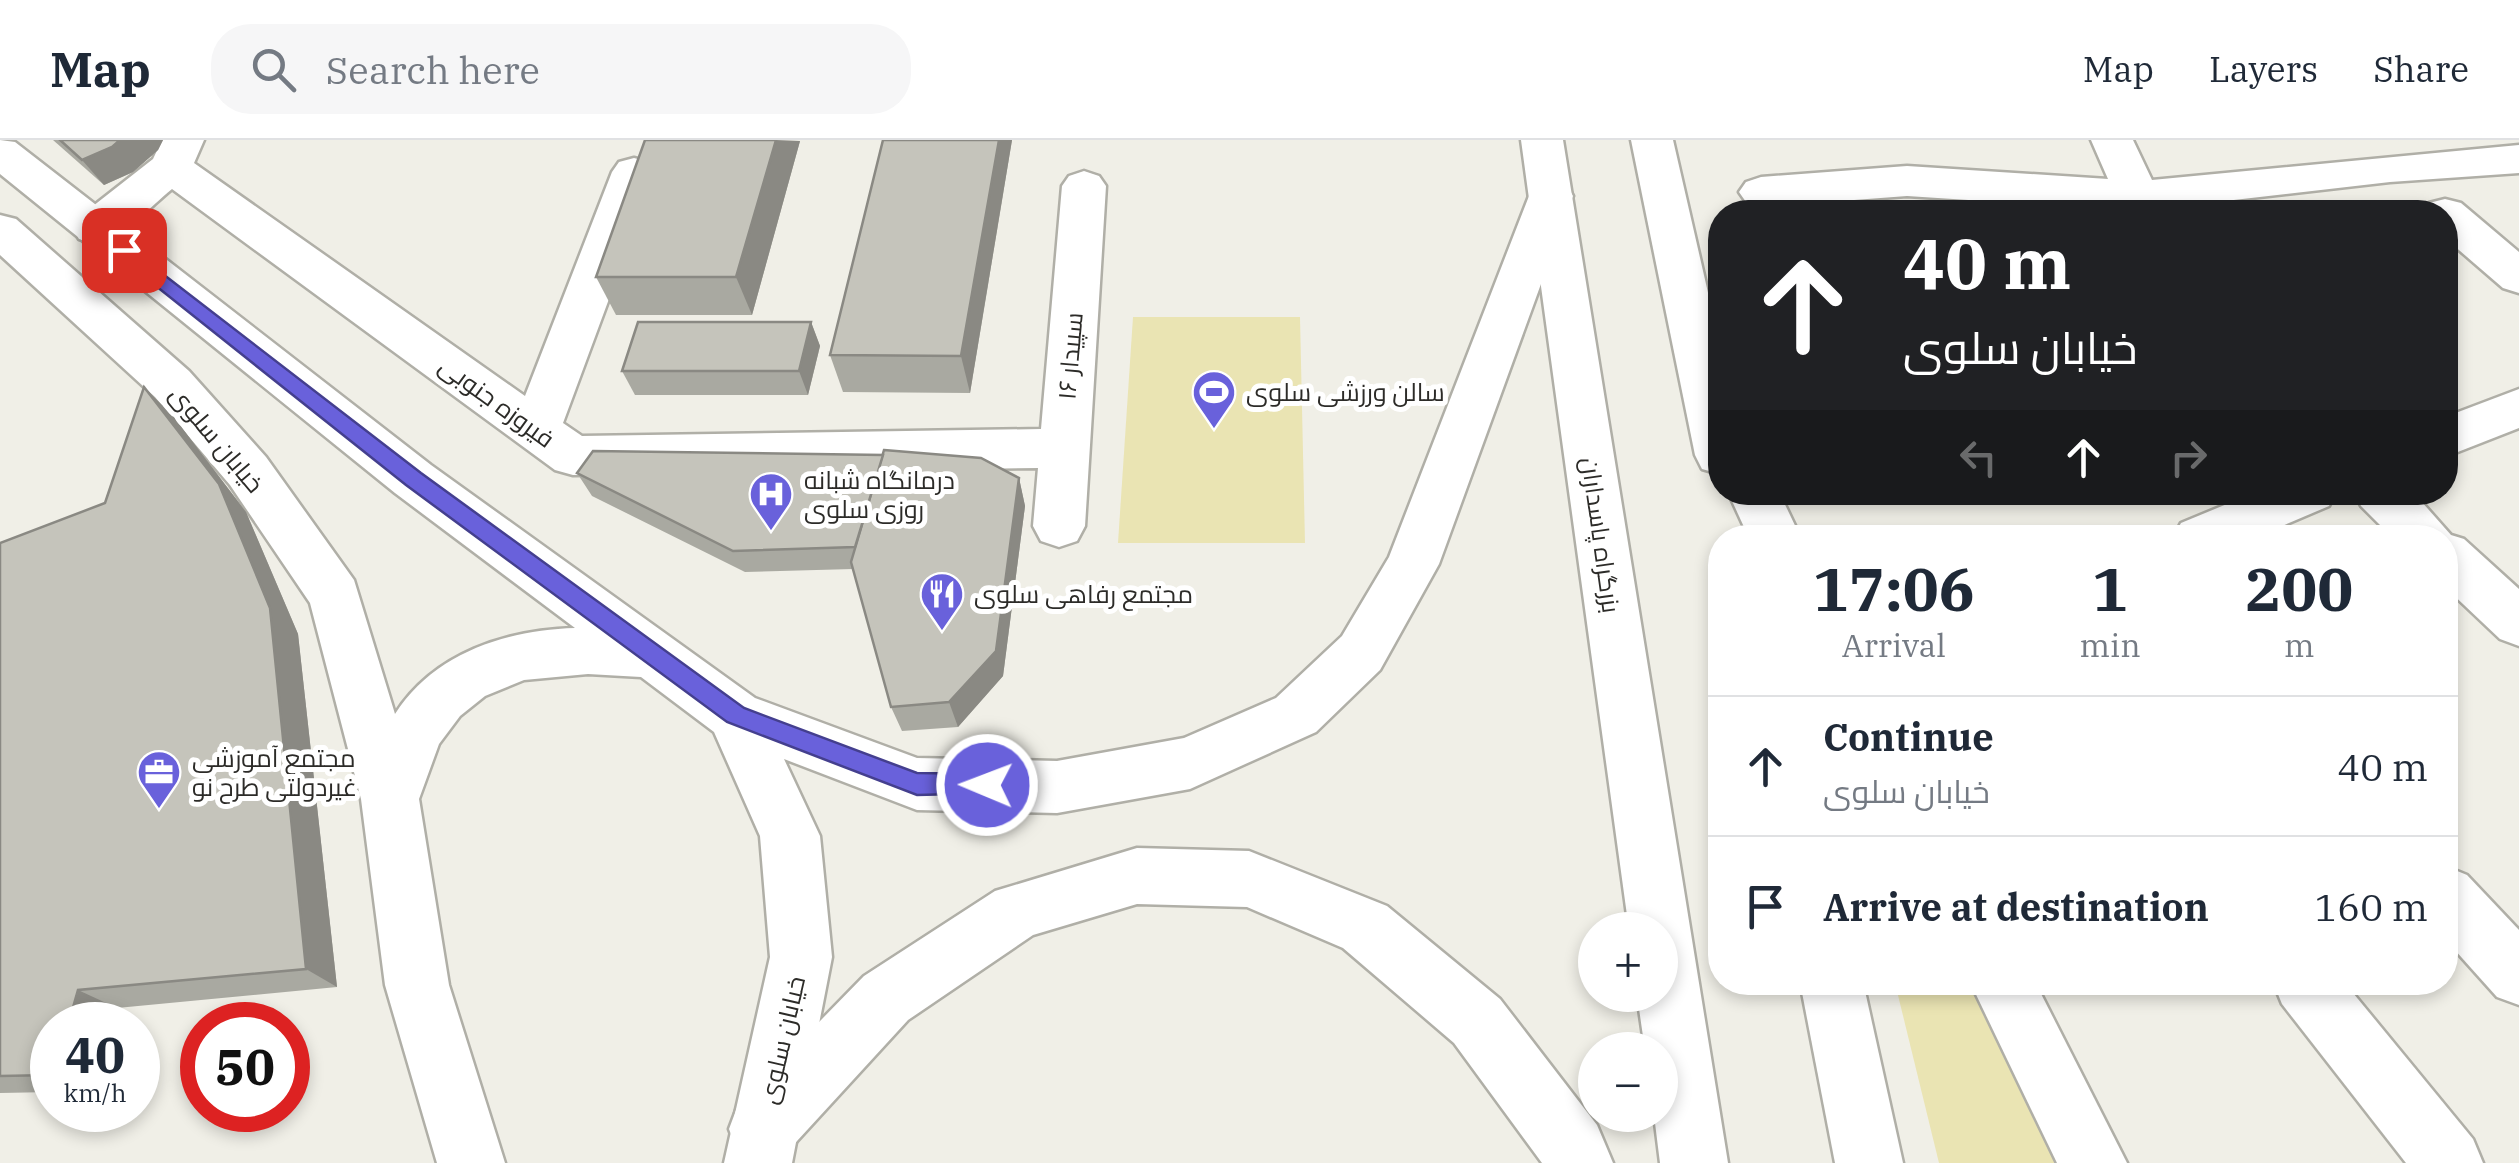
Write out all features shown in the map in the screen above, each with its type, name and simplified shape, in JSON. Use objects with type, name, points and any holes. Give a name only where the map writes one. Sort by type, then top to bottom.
[{"type":"main road","name":"بزرگراه پاسداران","points":[[1542,140],[1657,912]]},
{"type":"main road","points":[[1652,140],[1708,391]]},
{"type":"main road","points":[[1889,140],[1907,181]]},
{"type":"main road","points":[[2112,140],[2157,200]]},
{"type":"main road","name":"خیابان سلوی","points":[[0,152],[413,479],[736,715],[790,836],[801,957],[760,1146]]},
{"type":"main road","points":[[95,228],[177,153]]},
{"type":"main road","name":"فیروزه جنوبی","points":[[177,153],[573,456],[1062,448]]},
{"type":"main road","points":[[2191,200],[2379,154],[2519,159]]},
{"type":"main road","points":[[536,430],[634,172]]},
{"type":"main road","points":[[1761,192],[1907,181],[2093,200]]},
{"type":"main road","name":"سپیدار ۱۶","points":[[1058,526],[1084,186]]},
{"type":"main road","points":[[736,715],[917,784],[1058,787],[1190,762],[1296,715],[1361,653],[1413,564],[1550,196]]},
{"type":"main road","points":[[2458,226],[2519,277]]},
{"type":"main road","name":"خیابان سلوی","points":[[0,230],[172,384],[229,482],[334,596],[390,799],[417,985],[471,1163]]},
{"type":"main road","points":[[157,438],[172,384]]},
{"type":"main road","points":[[2458,433],[2519,408]]},
{"type":"main road","points":[[2206,519],[2260,505]]},
{"type":"main road","points":[[2393,505],[2413,525]]},
{"type":"main road","points":[[2458,566],[2519,623]]},
{"type":"main road","points":[[390,799],[419,726],[464,680],[518,656],[586,647],[655,655]]},
{"type":"main road","points":[[760,1146],[886,998],[1017,910],[1137,876],[1249,879],[1364,927],[1477,1020],[1573,1149],[1579,1163]]},
{"type":"main road","points":[[2458,910],[2519,976]]},
{"type":"main road","points":[[1834,995],[1869,1163]]},
{"type":"main road","points":[[2008,995],[2093,1163]]},
{"type":"main road","points":[[2314,995],[2449,1163]]},
{"type":"main road","name":"بزرگراه پاسداران","points":[[1672,1012],[1694,1163]]},
{"type":"shaded area","name":"سالن ورزشی سلوی","points":[[1133,317],[1300,317],[1305,543],[1118,543]]},
{"type":"shaded area","points":[[1898,995],[1991,995],[2075,1163],[1939,1163]]},
{"type":"building","points":[[60,140],[120,140],[82,160]]},
{"type":"building","points":[[645,140],[776,140],[736,277],[596,277]]},
{"type":"building","points":[[883,140],[999,140],[961,356],[830,355]]},
{"type":"building","points":[[638,322],[811,322],[799,371],[622,371]]},
{"type":"building","name":"مجتمع آموزشی غیردولتی طرح نو","points":[[144,387],[219,484],[270,608],[306,969],[78,990],[75,1002],[30,1002],[30,1075],[0,1076],[0,543],[105,503]]},
{"type":"building","name":"مجتمع رفاهی سلوی","points":[[884,450],[981,458],[1019,478],[996,651],[949,702],[891,707],[851,562]]},
{"type":"building","name":"درمانگاه شبانه روزی سلوی","points":[[593,451],[883,455],[855,547],[733,551],[577,473]]},
{"type":"place","name":"سالن ورزشی سلوی","points":[[1214,430]]},
{"type":"place","name":"درمانگاه شبانه روزی سلوی","points":[[771,532]]},
{"type":"place","name":"مجتمع رفاهی سلوی","points":[[942,632]]},
{"type":"place","name":"مجتمع آموزشی غیردولتی طرح نو","points":[[159,810]]},
{"type":"route","points":[[124,250],[413,479],[736,715],[917,784],[987,785]]}]
